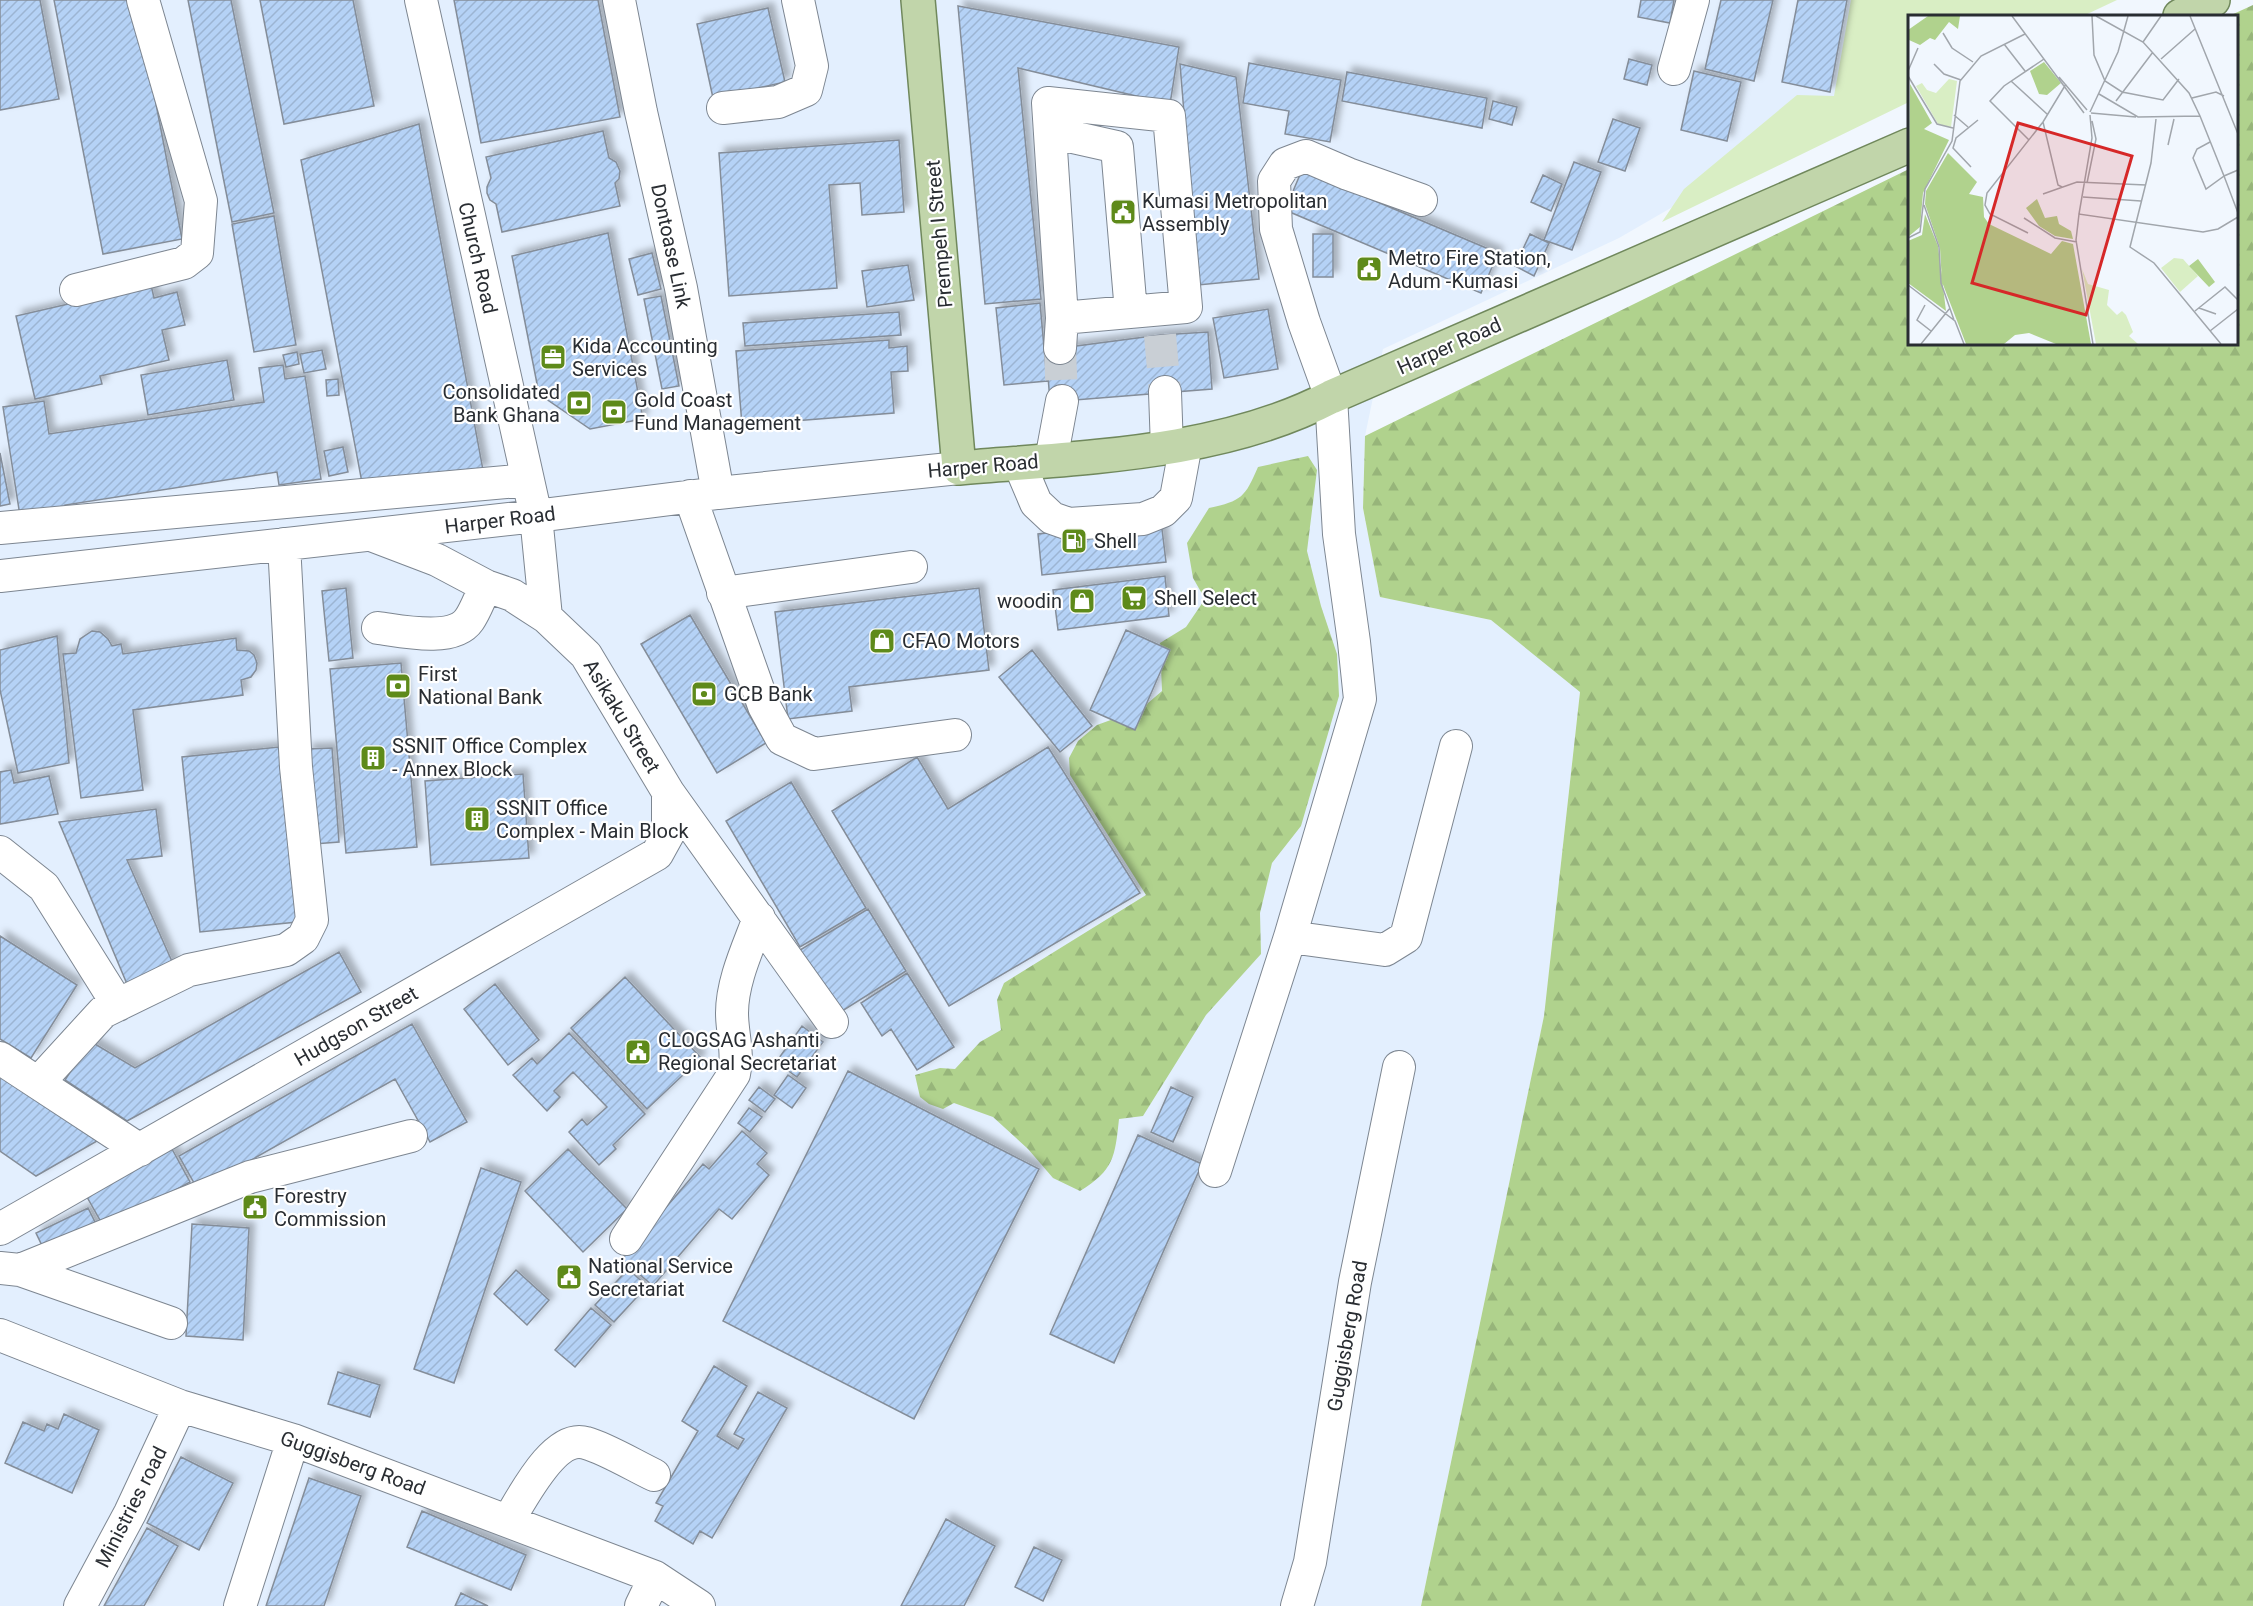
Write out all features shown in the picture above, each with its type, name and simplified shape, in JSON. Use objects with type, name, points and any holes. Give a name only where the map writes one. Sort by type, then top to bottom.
[{"type":"main road","name":"Prempeh I Street","points":[[918,0],[959,468]]},
{"type":"main road","points":[[2182,15],[2213,0]]},
{"type":"main road","name":"Harper Road","points":[[959,468],[1176,446],[1240,431],[1302,412],[1331,397],[1908,146]]},
{"type":"street","points":[[76,290],[184,263],[196,253],[201,201],[143,0]]},
{"type":"street","name":"Church Road","points":[[421,0],[536,516]]},
{"type":"street","name":"Dontoase Link","points":[[619,0],[641,112],[681,288],[704,494],[723,593],[764,706],[782,739],[814,754],[955,735]]},
{"type":"street","points":[[723,108],[778,102],[806,90],[812,66],[798,0]]},
{"type":"street","points":[[1674,69],[1693,0]]},
{"type":"street","points":[[1048,103],[1169,116],[1186,307],[1149,319],[1061,333],[1048,103]]},
{"type":"street","points":[[1050,132],[1117,147],[1149,319]]},
{"type":"street","points":[[1215,1171],[1290,937],[1360,699],[1339,534],[1331,397],[1304,322],[1276,229],[1274,181],[1285,164],[1306,156],[1348,174],[1421,200]]},
{"type":"street","points":[[1019,463],[1036,503],[1052,518],[1069,524],[1143,519],[1163,511],[1176,498],[1176,446],[1165,392]]},
{"type":"street","points":[[1051,460],[1062,401]]},
{"type":"street","name":"Harper Road","points":[[0,576],[536,516],[704,494],[959,468]]},
{"type":"street","points":[[0,528],[528,480]]},
{"type":"street","points":[[536,516],[546,617]]},
{"type":"street","name":"Asikaku Street","points":[[369,534],[437,560],[486,586],[512,595],[546,617],[586,655],[668,792],[832,1022]]},
{"type":"street","points":[[38,1083],[103,1012],[189,970],[286,950],[303,938],[312,920],[296,767],[284,544]]},
{"type":"street","points":[[723,593],[911,567]]},
{"type":"street","points":[[378,628],[427,635],[453,631],[468,622],[486,586]]},
{"type":"street","points":[[1290,937],[1385,950],[1406,937],[1456,746]]},
{"type":"street","name":"Hudgson Street","points":[[0,1229],[657,854],[668,834],[668,792]]},
{"type":"street","points":[[0,852],[44,887],[118,1005]]},
{"type":"street","points":[[626,1239],[734,1074],[737,1059],[732,1012],[737,981],[759,918]]},
{"type":"street","points":[[0,1058],[140,1150]]},
{"type":"street","name":"Guggisberg Road","points":[[1297,1606],[1310,1562],[1355,1282],[1400,1067]]},
{"type":"street","points":[[10,1269],[250,1177],[411,1136]]},
{"type":"street","points":[[10,1269],[171,1323]]},
{"type":"street","name":"Guggisberg Road","points":[[0,1335],[180,1406],[293,1440],[656,1577],[699,1606]]},
{"type":"street","name":"Ministries road","points":[[80,1606],[130,1513],[180,1406]]},
{"type":"street","points":[[240,1606],[293,1440]]},
{"type":"street","points":[[508,1521],[545,1463],[565,1445],[584,1442],[654,1475]]},
{"type":"street","points":[[641,1606],[656,1577]]},
{"type":"shaded area","points":[[0,0],[2032,0],[1908,15],[1908,71],[1619,238],[1383,349],[1365,436],[1363,508],[1380,597],[1491,620],[1580,691],[1544,1016],[1421,1606],[0,1606]]},
{"type":"green space","points":[[1851,0],[2117,0],[2085,15],[1908,15],[1908,102],[1662,222],[1684,189],[1797,95],[1834,96]]},
{"type":"green space","points":[[2253,5],[2253,1606],[1421,1606],[1544,1016],[1580,692],[1491,620],[1380,597],[1363,508],[1365,436],[1908,169],[1908,345],[2238,345],[2238,15],[2231,15]]},
{"type":"green space","points":[[1308,456],[1317,470],[1307,551],[1321,606],[1337,654],[1339,696],[1301,826],[1272,863],[1260,913],[1261,954],[1206,1015],[1143,1116],[1119,1119],[1111,1161],[1100,1176],[1080,1191],[1053,1178],[1028,1149],[993,1117],[954,1103],[943,1109],[929,1104],[920,1097],[915,1075],[940,1068],[955,1069],[980,1042],[1001,1030],[997,1000],[1004,983],[1146,895],[1070,775],[1069,758],[1078,741],[1097,725],[1141,709],[1162,691],[1160,643],[1186,627],[1205,599],[1193,578],[1187,543],[1209,508],[1229,503],[1241,496],[1250,485],[1258,467]]},
{"type":"building","points":[[0,0],[40,0],[59,99],[0,110]]},
{"type":"building","points":[[54,0],[136,0],[182,239],[103,254]]},
{"type":"building","points":[[188,0],[231,0],[274,213],[232,222]]},
{"type":"building","points":[[260,0],[353,0],[374,106],[284,124]]},
{"type":"building","points":[[454,0],[598,0],[620,117],[481,143]]},
{"type":"building","points":[[1641,0],[1674,0],[1670,23],[1638,17]]},
{"type":"building","points":[[1721,0],[1773,0],[1754,81],[1705,69]]},
{"type":"building","points":[[1798,0],[1847,0],[1830,92],[1782,82]]},
{"type":"building","points":[[958,6],[1179,47],[1170,104],[1018,68],[1041,299],[985,304]]},
{"type":"building","points":[[768,8],[785,82],[713,98],[697,24]]},
{"type":"building","points":[[1629,59],[1652,65],[1647,85],[1624,79]]},
{"type":"building","points":[[1249,63],[1341,80],[1330,142],[1285,134],[1289,111],[1243,103]]},
{"type":"building","points":[[1180,64],[1236,77],[1259,279],[1198,285]]},
{"type":"building","points":[[1694,71],[1741,82],[1727,141],[1681,130]]},
{"type":"building","points":[[1347,72],[1487,98],[1482,128],[1342,101]]},
{"type":"building","points":[[1493,101],[1517,107],[1512,125],[1489,119]]},
{"type":"building","points":[[1613,119],[1640,128],[1625,171],[1598,162]]},
{"type":"building","points":[[419,124],[483,470],[363,488],[301,160]]},
{"type":"building","points":[[603,131],[609,158],[616,162],[620,171],[619,179],[615,183],[620,206],[502,232],[496,204],[490,200],[487,193],[491,178],[486,157]]},
{"type":"building","points":[[899,140],[904,212],[862,215],[860,183],[829,185],[837,288],[729,296],[719,153]]},
{"type":"building","points":[[1574,162],[1601,172],[1572,250],[1544,240]]},
{"type":"building","points":[[1302,170],[1498,253],[1481,293],[1285,210]]},
{"type":"building","points":[[1543,175],[1562,184],[1551,211],[1531,202]]},
{"type":"building","points":[[274,216],[296,345],[254,352],[232,224]]},
{"type":"building","points":[[608,233],[643,419],[590,429],[539,394],[512,256]]},
{"type":"building","points":[[1313,234],[1333,234],[1333,277],[1313,277]]},
{"type":"building","points":[[1530,234],[1549,243],[1534,276],[1515,266]]},
{"type":"building","points":[[652,253],[661,289],[638,295],[629,259]]},
{"type":"building","points":[[908,265],[914,300],[867,307],[862,271]]},
{"type":"building","points":[[151,285],[154,298],[177,292],[185,325],[162,330],[169,360],[100,376],[102,384],[35,399],[16,316]]},
{"type":"building","points":[[661,296],[679,386],[662,389],[644,299]]},
{"type":"building","points":[[1040,303],[1047,381],[1004,385],[996,308]]},
{"type":"building","points":[[1268,309],[1278,369],[1224,378],[1213,318]]},
{"type":"building","points":[[899,312],[901,335],[745,346],[743,323]]},
{"type":"building","points":[[1208,332],[1212,389],[1050,402],[1046,350],[1160,335]]},
{"type":"building","points":[[889,340],[889,348],[907,346],[908,371],[891,372],[894,413],[742,425],[736,351]]},
{"type":"building","points":[[322,350],[326,369],[304,373],[300,354]]},
{"type":"building","points":[[297,352],[299,364],[286,367],[283,355]]},
{"type":"building","points":[[227,360],[234,400],[148,415],[141,375]]},
{"type":"building","points":[[283,365],[285,379],[305,376],[321,479],[279,485],[277,472],[65,505],[66,509],[20,516],[3,407],[44,401],[49,434],[264,402],[259,368]]},
{"type":"building","points":[[338,379],[339,395],[327,396],[326,380]]},
{"type":"building","points":[[343,447],[348,472],[329,476],[324,451]]},
{"type":"building","points":[[0,453],[10,504],[0,506]]},
{"type":"building","points":[[1161,521],[1166,562],[1042,575],[1038,534]]},
{"type":"building","points":[[1165,576],[1169,616],[1058,630],[1053,590]]},
{"type":"building","points":[[346,588],[353,658],[329,661],[322,591]]},
{"type":"building","name":"CFAO Motors","points":[[979,588],[989,670],[849,687],[852,711],[788,719],[775,612]]},
{"type":"building","name":"GCB Bank","points":[[690,615],[766,743],[717,773],[641,644]]},
{"type":"building","points":[[1126,630],[1170,650],[1135,730],[1090,710]]},
{"type":"building","points":[[92,631],[100,632],[112,646],[121,644],[123,654],[236,638],[237,650],[249,651],[254,655],[257,663],[256,670],[251,677],[241,680],[243,695],[133,710],[143,790],[81,798],[63,654],[76,653],[80,639]]},
{"type":"building","points":[[57,636],[69,763],[18,773],[0,690],[0,650]]},
{"type":"building","points":[[1032,650],[1092,726],[1060,752],[999,677]]},
{"type":"building","name":"SSNIT Office Complex - Annex Block","points":[[401,663],[417,847],[346,853],[330,669]]},
{"type":"building","points":[[279,747],[297,922],[200,932],[182,757]]},
{"type":"building","points":[[1048,747],[1140,893],[949,1006],[832,811],[917,757],[948,809]]},
{"type":"building","points":[[332,748],[339,842],[314,844],[307,749]]},
{"type":"building","points":[[11,770],[14,783],[49,776],[58,814],[0,824],[0,772]]},
{"type":"building","name":"SSNIT Office Complex - Main Block","points":[[523,774],[529,858],[431,865],[425,781]]},
{"type":"building","points":[[791,782],[866,908],[800,947],[726,821]]},
{"type":"building","points":[[156,809],[162,856],[127,860],[174,966],[127,984],[59,822]]},
{"type":"building","points":[[868,909],[906,971],[839,1013],[800,950]]},
{"type":"building","points":[[0,936],[77,985],[31,1058],[0,1039]]},
{"type":"building","points":[[339,952],[361,992],[127,1121],[65,1080],[90,1041],[135,1068]]},
{"type":"building","points":[[907,973],[954,1047],[917,1070],[891,1029],[882,1036],[861,1003]]},
{"type":"building","points":[[625,977],[701,1058],[647,1109],[571,1028]]},
{"type":"building","points":[[495,984],[539,1040],[508,1065],[464,1009]]},
{"type":"building","points":[[412,1024],[467,1122],[430,1142],[395,1079],[198,1190],[179,1156]]},
{"type":"building","points":[[802,1026],[823,1042],[797,1077],[776,1062]]},
{"type":"building","points":[[569,1033],[645,1114],[613,1145],[616,1149],[599,1165],[569,1132],[582,1119],[587,1125],[607,1107],[573,1072],[554,1091],[560,1097],[547,1111],[513,1075],[532,1058],[537,1064]]},
{"type":"building","points":[[848,1071],[1039,1169],[914,1419],[723,1321]]},
{"type":"building","points":[[0,1072],[104,1137],[36,1176],[0,1151]]},
{"type":"building","points":[[788,1075],[806,1088],[792,1108],[774,1095]]},
{"type":"building","points":[[759,1087],[775,1099],[765,1112],[749,1100]]},
{"type":"building","points":[[1171,1087],[1193,1097],[1173,1142],[1151,1132]]},
{"type":"building","points":[[749,1108],[762,1117],[750,1132],[738,1123]]},
{"type":"building","points":[[742,1131],[767,1153],[757,1164],[769,1175],[732,1219],[719,1209],[653,1286],[622,1259],[703,1164],[709,1169]]},
{"type":"building","points":[[1138,1135],[1202,1164],[1114,1363],[1050,1334]]},
{"type":"building","points":[[172,1149],[190,1182],[105,1229],[87,1197]]},
{"type":"building","points":[[568,1149],[627,1209],[583,1252],[525,1191]]},
{"type":"building","points":[[481,1168],[521,1182],[454,1383],[414,1369]]},
{"type":"building","points":[[88,1208],[99,1230],[47,1256],[36,1233]]},
{"type":"building","points":[[192,1224],[249,1228],[243,1340],[186,1336]]},
{"type":"building","points":[[628,1269],[647,1286],[614,1322],[595,1305]]},
{"type":"building","points":[[516,1270],[549,1300],[527,1325],[494,1294]]},
{"type":"building","points":[[591,1308],[611,1325],[575,1367],[555,1350]]},
{"type":"building","points":[[714,1366],[747,1386],[717,1436],[738,1449],[744,1439],[734,1434],[758,1392],[787,1408],[712,1538],[700,1531],[693,1544],[655,1521],[663,1506],[656,1503],[698,1431],[682,1421]]},
{"type":"building","points":[[338,1372],[380,1385],[370,1417],[328,1404]]},
{"type":"building","points":[[64,1414],[99,1430],[72,1493],[5,1463],[23,1422],[44,1431],[47,1424],[58,1429]]},
{"type":"building","points":[[181,1457],[233,1483],[199,1550],[147,1523]]},
{"type":"building","points":[[309,1478],[361,1496],[324,1606],[266,1606]]},
{"type":"building","points":[[422,1511],[526,1555],[511,1590],[407,1547]]},
{"type":"building","points":[[946,1519],[995,1546],[964,1606],[901,1606]]},
{"type":"building","points":[[147,1528],[178,1546],[144,1606],[104,1606]]},
{"type":"building","points":[[1034,1547],[1062,1560],[1043,1601],[1015,1587]]},
{"type":"building","points":[[461,1593],[488,1606],[455,1606]]},
{"type":"tunnel","points":[[1160,335],[1165,392]]},
{"type":"tunnel","points":[[1060,348],[1062,401]]},
{"type":"place","name":"Kumasi Metropolitan Assembly","points":[[1123,212]]},
{"type":"place","name":"Metro Fire Station, Adum -Kumasi","points":[[1369,269]]},
{"type":"place","name":"Kida Accounting Services","points":[[553,357]]},
{"type":"place","name":"Consolidated Bank Ghana","points":[[579,403]]},
{"type":"place","name":"Gold Coast Fund Management","points":[[614,412]]},
{"type":"place","name":"Shell","points":[[1074,541]]},
{"type":"place","name":"Shell Select","points":[[1134,598]]},
{"type":"place","name":"woodin","points":[[1082,601]]},
{"type":"place","name":"CFAO Motors","points":[[882,641]]},
{"type":"place","name":"First National Bank","points":[[398,686]]},
{"type":"place","name":"GCB Bank","points":[[704,694]]},
{"type":"place","name":"SSNIT Office Complex - Annex Block","points":[[373,758]]},
{"type":"place","name":"SSNIT Office Complex - Main Block","points":[[477,819]]},
{"type":"place","name":"CLOGSAG Ashanti Regional Secretariat","points":[[638,1052]]},
{"type":"place","name":"Forestry Commission","points":[[255,1207]]},
{"type":"place","name":"National Service Secretariat","points":[[569,1277]]}]
